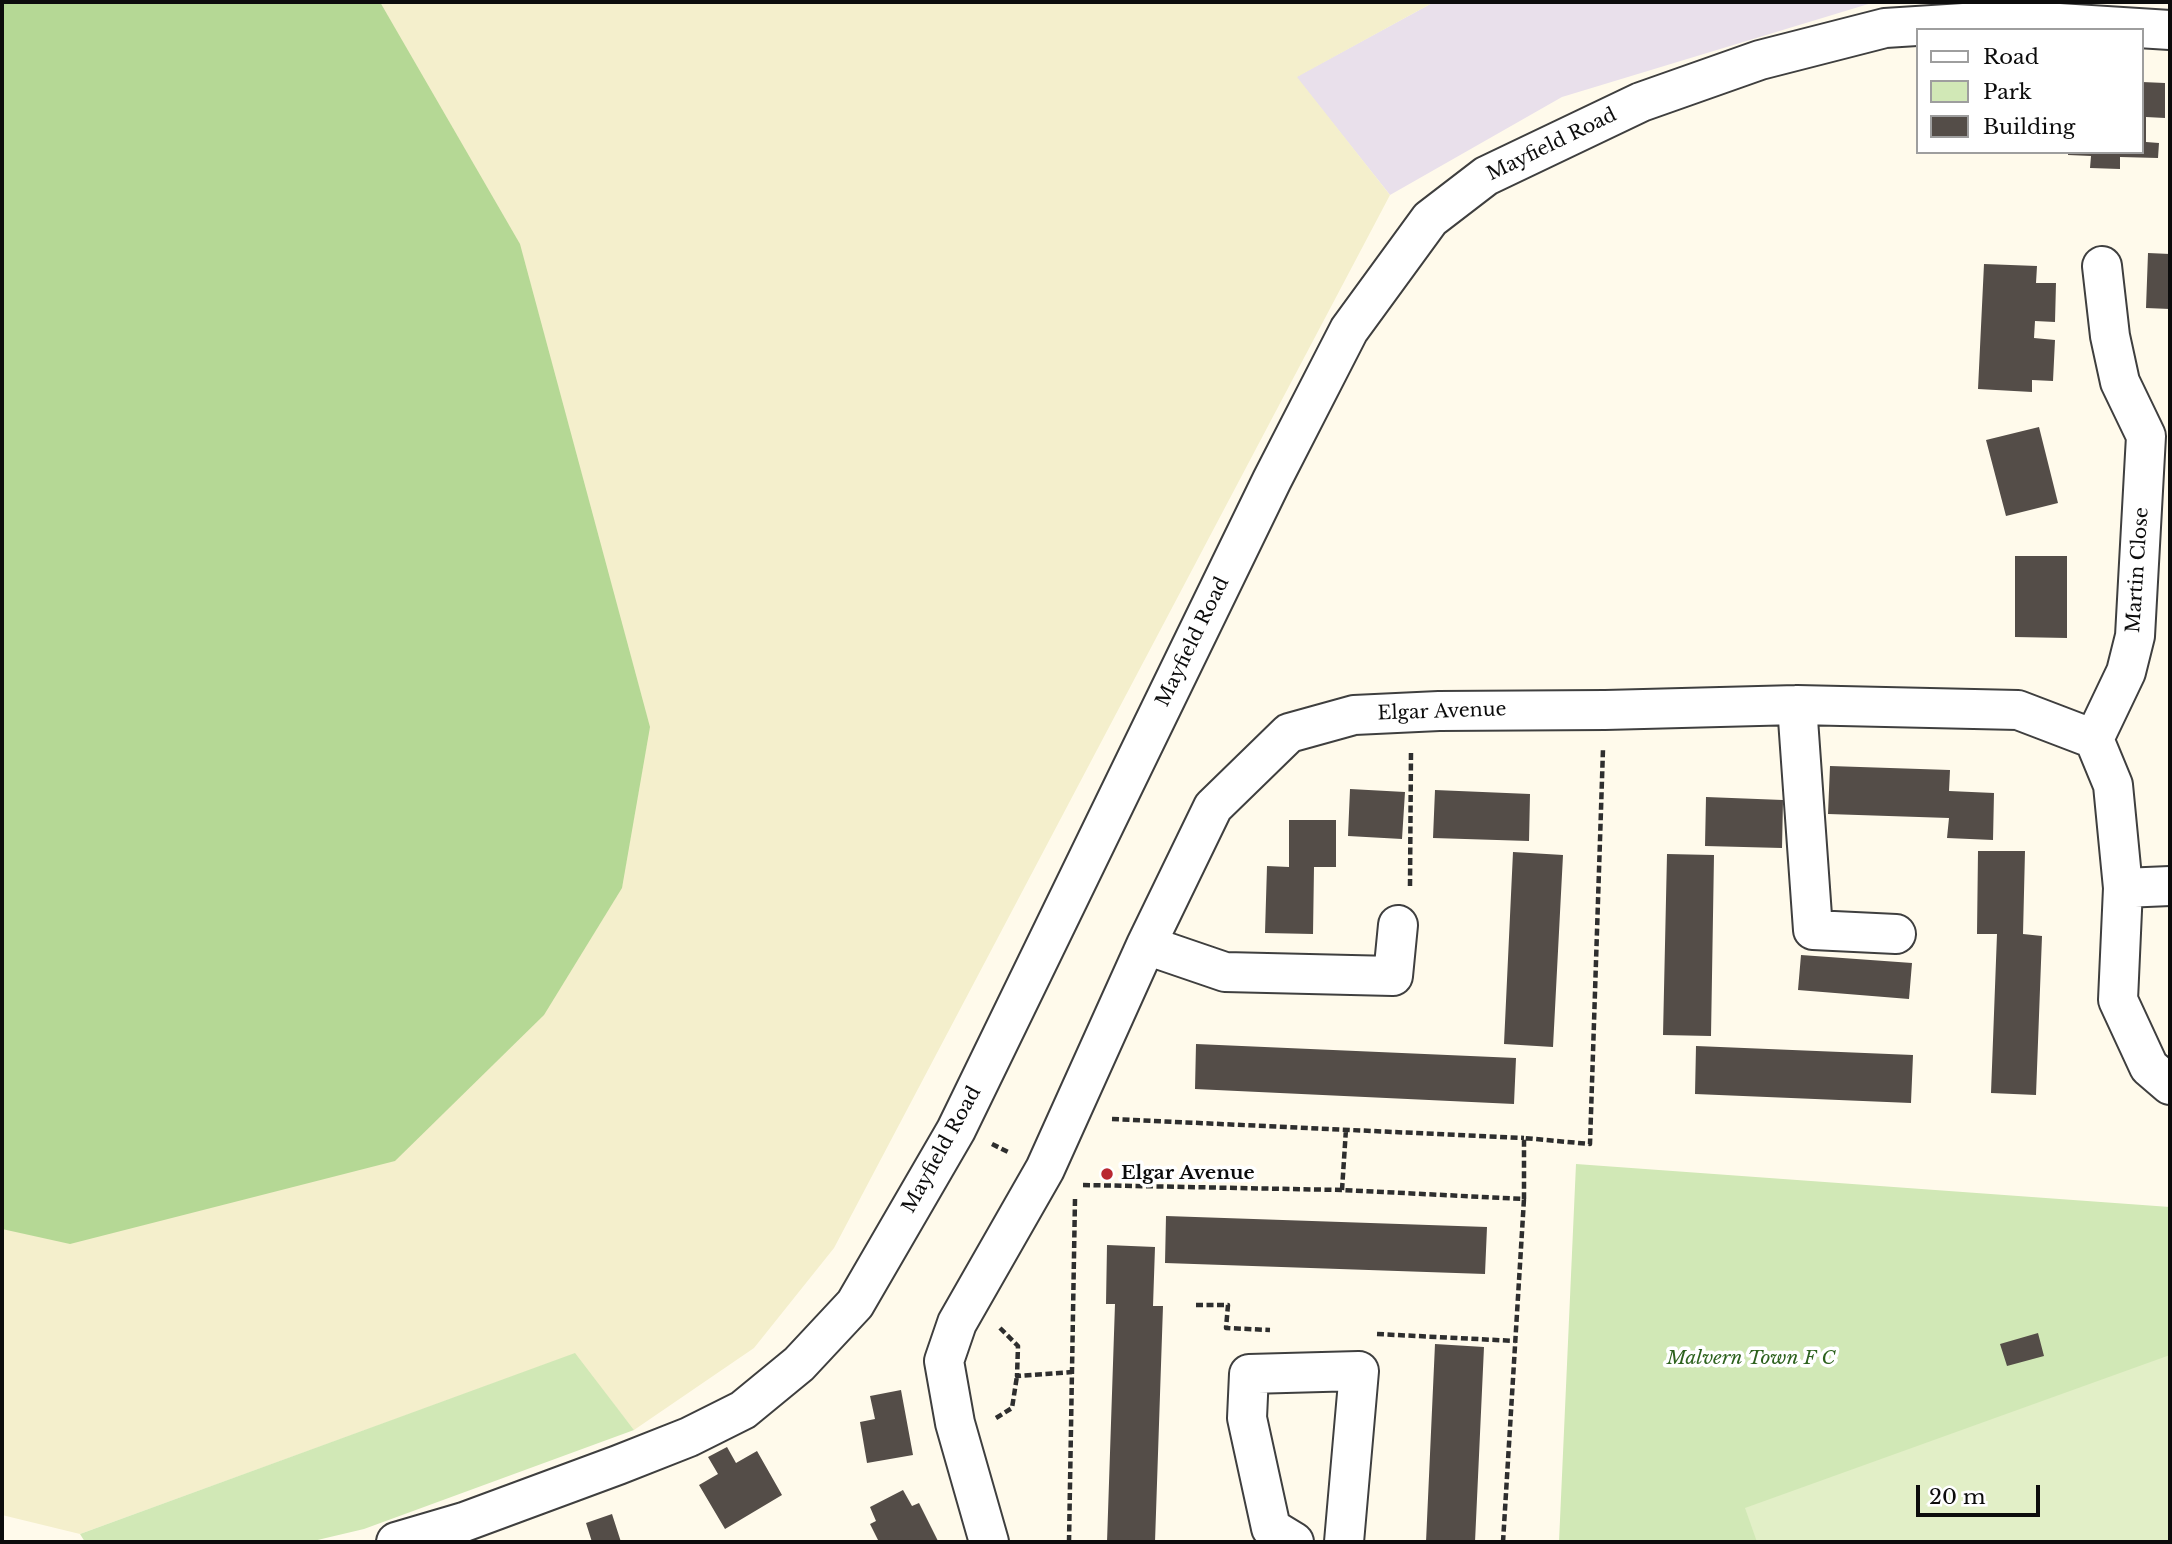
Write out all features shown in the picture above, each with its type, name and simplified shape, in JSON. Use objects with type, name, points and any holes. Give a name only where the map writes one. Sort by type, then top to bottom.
[{"type":"street","name":"Mayfield Road","points":[[396,1542],[464,1522],[630,1460],[689,1437],[743,1410],[799,1364],[855,1304],[956,1130],[1266,492],[1342,343],[1430,219],[1486,176],[1629,108],[1772,57],[1885,28],[2011,20],[2138,28]]},
{"type":"street","name":"Mayfield Road","points":[[2144,28],[2170,30]]},
{"type":"street","name":"Martin Close","points":[[2094,739],[2126,672],[2155,544],[2158,430],[2120,382],[2110,336],[2102,265]]},
{"type":"street","name":"Elgar Avenue","points":[[989,1542],[955,1423],[944,1361],[957,1323],[1052,1179],[1070,1117],[1146,945],[1213,807],[1289,733],[1354,715],[1797,705],[2018,710],[2094,739]]},
{"type":"street","points":[[1797,705],[1813,930],[1896,934]]},
{"type":"street","points":[[2094,739],[2113,785],[2123,888],[2118,1000],[2149,1067],[2170,1085]]},
{"type":"street","points":[[2123,888],[2170,886]]},
{"type":"street","points":[[1146,945],[1225,972],[1393,976],[1398,925]]},
{"type":"street","points":[[1294,1542],[1271,1528],[1247,1418],[1249,1374],[1359,1371],[1344,1542]]},
{"type":"path","points":[[1070,1117],[1524,1138],[1590,1144],[1605,710]]},
{"type":"path","points":[[1398,925],[1410,914],[1411,712]]},
{"type":"path","points":[[1342,1190],[1346,1129]]},
{"type":"path","points":[[956,1130],[1052,1179],[1524,1199]]},
{"type":"path","points":[[1503,1542],[1524,1199],[1524,1138]]},
{"type":"path","points":[[1052,1179],[1072,1372],[1069,1542]]},
{"type":"path","points":[[966,1308],[995,1323],[1018,1346],[1017,1376],[1072,1372]]},
{"type":"shaded area","points":[[2,2],[1434,2],[1297,77],[1390,195],[834,1248],[754,1348],[634,1430],[574,1354],[80,1534],[2,1515]]},
{"type":"shaded area","points":[[1434,2],[1875,2],[1562,97],[1390,195],[1296,77]]},
{"type":"green space","points":[[2,2],[380,2],[520,244],[650,727],[622,888],[544,1015],[395,1161],[70,1244],[2,1229]]},
{"type":"green space","name":"Malvern Town F C","points":[[1576,1164],[2170,1207],[2170,1542],[1559,1542]]},
{"type":"green space","points":[[575,1353],[634,1430],[364,1529],[309,1542],[85,1542],[80,1534]]},
{"type":"green space","points":[[2170,1355],[2170,1542],[1757,1542],[1745,1508]]},
{"type":"building","points":[[2144,82],[2165,83],[2165,118],[2146,117],[2146,142],[2159,143],[2158,158],[2120,157],[2120,169],[2090,168],[2091,156],[2068,155],[2144,154]]},
{"type":"building","points":[[2148,253],[2170,254],[2170,309],[2146,308]]},
{"type":"building","points":[[1984,264],[2037,266],[2036,283],[2056,283],[2055,322],[2035,321],[2034,338],[2055,340],[2053,381],[2032,380],[2032,392],[1978,389]]},
{"type":"building","points":[[2039,427],[2058,503],[2006,516],[1986,440]]},
{"type":"building","points":[[2015,556],[2067,556],[2067,638],[2015,637]]},
{"type":"building","points":[[1830,766],[1950,770],[1949,791],[1994,793],[1993,840],[1947,838],[1949,818],[1828,814]]},
{"type":"building","points":[[1350,789],[1405,792],[1402,839],[1348,836]]},
{"type":"building","points":[[1435,790],[1530,794],[1529,841],[1433,838]]},
{"type":"building","points":[[1706,797],[1783,800],[1782,848],[1705,846]]},
{"type":"building","points":[[1289,820],[1336,820],[1336,867],[1314,867],[1313,934],[1265,933],[1267,866],[1289,867]]},
{"type":"building","points":[[1978,851],[2025,851],[2023,934],[2042,936],[2036,1095],[1991,1093],[1997,934],[1977,934]]},
{"type":"building","points":[[1513,852],[1563,855],[1553,1047],[1504,1044]]},
{"type":"building","points":[[1667,854],[1714,855],[1711,1036],[1663,1035]]},
{"type":"building","points":[[1801,955],[1912,963],[1909,999],[1798,990]]},
{"type":"building","points":[[1196,1044],[1516,1058],[1514,1104],[1195,1089]]},
{"type":"building","points":[[1696,1046],[1913,1055],[1911,1103],[1695,1094]]},
{"type":"building","points":[[1166,1216],[1487,1227],[1485,1274],[1165,1263]]},
{"type":"building","points":[[1107,1245],[1155,1247],[1153,1306],[1163,1306],[1155,1542],[1107,1542],[1115,1304],[1106,1304]]},
{"type":"building","points":[[2038,1333],[2044,1356],[2007,1366],[2000,1344]]},
{"type":"building","points":[[1435,1344],[1484,1347],[1475,1542],[1426,1542]]},
{"type":"building","points":[[901,1390],[913,1455],[867,1463],[860,1422],[875,1419],[870,1396]]},
{"type":"building","points":[[727,1447],[736,1463],[757,1451],[782,1495],[725,1529],[699,1485],[718,1474],[708,1457]]},
{"type":"building","points":[[903,1490],[912,1506],[919,1503],[938,1541],[879,1542],[870,1524],[876,1521],[870,1507]]},
{"type":"building","points":[[612,1514],[621,1542],[592,1542],[586,1523]]},
{"type":"place","name":"Elgar Avenue","points":[[1107,1174]]}]
